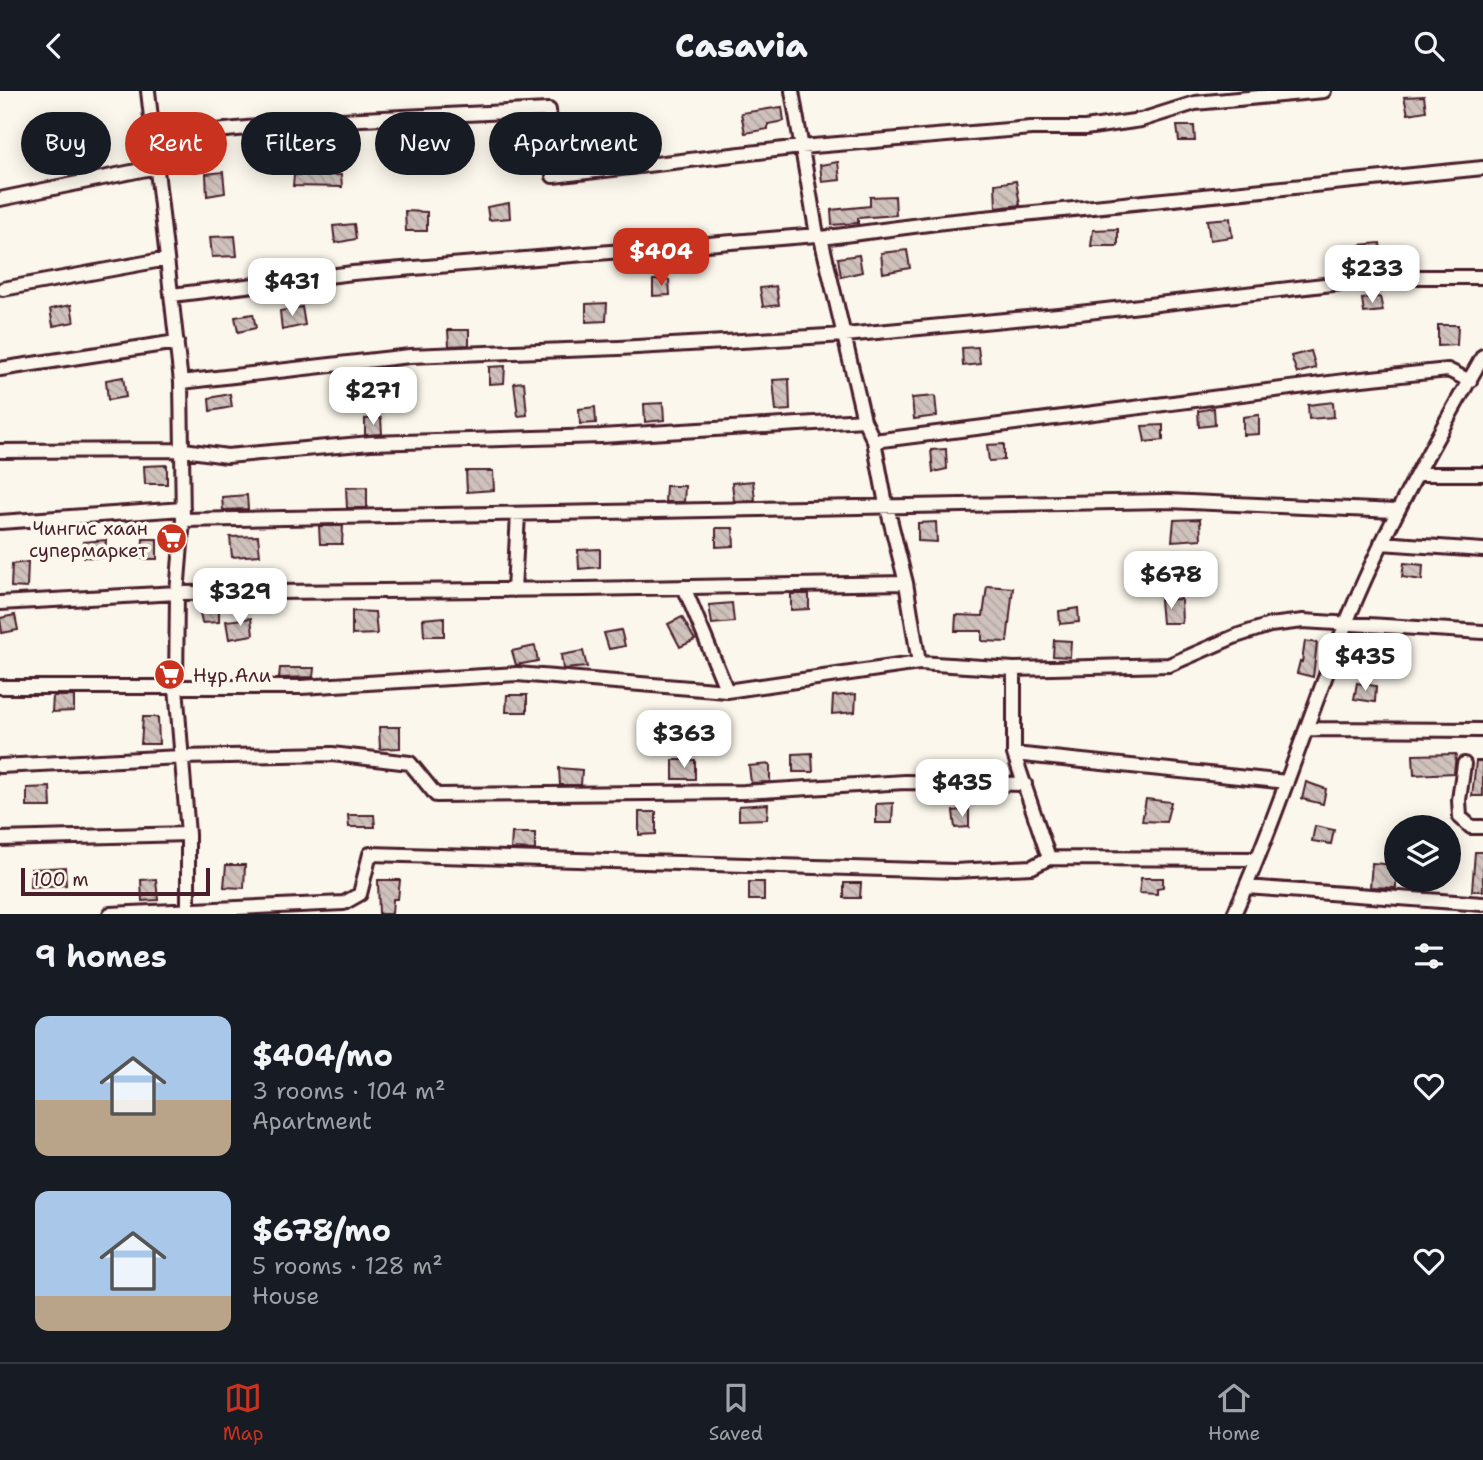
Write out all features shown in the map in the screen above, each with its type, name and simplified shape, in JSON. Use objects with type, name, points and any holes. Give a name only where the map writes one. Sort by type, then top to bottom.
[{"type":"street","points":[[148,91],[150,112]]},
{"type":"street","points":[[792,91],[819,236],[864,420],[874,441],[906,583],[919,663]]},
{"type":"street","points":[[227,130],[320,121],[549,110],[553,176],[802,147],[1031,128],[1085,128],[1141,120],[1195,103],[1324,91]]},
{"type":"street","points":[[172,295],[393,269],[819,236],[1483,168]]},
{"type":"street","points":[[0,199],[125,173]]},
{"type":"street","points":[[157,175],[181,382],[184,450],[183,515],[177,593],[176,687],[188,834],[188,912]]},
{"type":"street","points":[[3,289],[167,259]]},
{"type":"street","points":[[181,382],[410,356],[845,335],[1079,313],[1394,277],[1483,277]]},
{"type":"street","points":[[0,369],[177,342]]},
{"type":"street","points":[[1234,914],[1287,782],[1345,625],[1381,543],[1396,511],[1481,364]]},
{"type":"street","points":[[874,441],[1448,370],[1470,381]]},
{"type":"street","points":[[0,451],[184,450],[227,456],[371,443],[601,436],[864,420]]},
{"type":"street","points":[[1417,474],[1483,474]]},
{"type":"street","points":[[0,522],[183,515],[518,514],[1168,501],[1396,511]]},
{"type":"street","points":[[514,590],[518,514]]},
{"type":"street","points":[[1381,543],[1483,550]]},
{"type":"street","points":[[0,603],[177,593],[906,583]]},
{"type":"street","points":[[684,587],[727,691]]},
{"type":"street","points":[[0,687],[300,687],[517,674],[727,691],[919,663],[1014,669],[1169,664],[1270,625],[1303,621],[1483,632]]},
{"type":"street","points":[[1014,669],[1014,754],[1049,858]]},
{"type":"street","points":[[1307,729],[1483,730]]},
{"type":"street","points":[[0,765],[332,754],[410,763],[436,795],[744,792],[905,782],[1025,784]]},
{"type":"street","points":[[1014,754],[1287,782]]},
{"type":"street","points":[[1464,764],[1459,800],[1460,817],[1471,827],[1483,827]]},
{"type":"street","points":[[0,839],[188,834]]},
{"type":"street","points":[[110,914],[344,903],[360,894],[370,854],[955,871],[1032,867],[1049,858],[1257,859]]},
{"type":"street","points":[[1246,887],[1483,904]]},
{"type":"building","points":[[1424,96],[1426,111],[1408,114],[1404,97]]},
{"type":"building","points":[[782,107],[784,121],[768,124],[768,129],[745,133],[741,113]]},
{"type":"building","points":[[1177,126],[1194,126],[1195,141],[1179,141]]},
{"type":"building","points":[[838,162],[840,180],[822,182],[820,165]]},
{"type":"building","points":[[206,175],[223,175],[225,193],[207,196]]},
{"type":"building","points":[[294,175],[341,175],[342,187],[293,186]]},
{"type":"building","points":[[1016,181],[1020,205],[996,208],[995,184]]},
{"type":"building","points":[[895,196],[896,215],[858,218],[858,223],[832,225],[831,210],[870,206],[870,197]]},
{"type":"building","points":[[509,203],[510,218],[489,220],[487,207]]},
{"type":"building","points":[[405,211],[427,212],[427,231],[406,231]]},
{"type":"building","points":[[1230,218],[1232,237],[1210,240],[1207,220]]},
{"type":"building","points":[[354,224],[356,239],[335,243],[333,226]]},
{"type":"building","points":[[1118,229],[1118,246],[1091,246],[1093,230]]},
{"type":"building","points":[[235,236],[237,256],[212,257],[210,237]]},
{"type":"building","points":[[1380,243],[1383,266],[1364,267],[1360,245]]},
{"type":"building","points":[[907,250],[910,268],[883,273],[881,253]]},
{"type":"building","points":[[859,255],[862,272],[841,277],[838,258]]},
{"type":"building","points":[[653,280],[669,280],[670,295],[653,296]]},
{"type":"building","points":[[776,286],[779,305],[763,307],[760,288]]},
{"type":"building","points":[[1380,297],[1383,311],[1364,313],[1362,299]]},
{"type":"building","points":[[607,303],[606,321],[586,322],[586,304]]},
{"type":"building","points":[[71,305],[74,322],[53,326],[50,309]]},
{"type":"building","points":[[302,307],[305,325],[282,330],[280,311]]},
{"type":"building","points":[[253,314],[256,328],[238,332],[235,317]]},
{"type":"building","points":[[1438,325],[1458,325],[1457,345],[1438,346]]},
{"type":"building","points":[[448,330],[469,330],[469,345],[449,346]]},
{"type":"building","points":[[978,347],[980,364],[963,366],[962,348]]},
{"type":"building","points":[[1311,351],[1316,368],[1297,373],[1291,356]]},
{"type":"building","points":[[505,366],[504,383],[489,384],[489,367]]},
{"type":"building","points":[[123,377],[126,397],[108,400],[106,380]]},
{"type":"building","points":[[789,379],[790,410],[776,411],[773,380]]},
{"type":"building","points":[[524,382],[527,415],[518,416],[514,383]]},
{"type":"building","points":[[230,394],[232,407],[210,411],[209,398]]},
{"type":"building","points":[[935,396],[937,416],[914,419],[912,398]]},
{"type":"building","points":[[1333,402],[1334,417],[1309,419],[1308,405]]},
{"type":"building","points":[[663,403],[664,420],[645,422],[644,404]]},
{"type":"building","points":[[595,407],[596,423],[580,424],[579,409]]},
{"type":"building","points":[[1214,408],[1215,425],[1199,427],[1198,411]]},
{"type":"building","points":[[1259,415],[1259,434],[1243,435],[1243,417]]},
{"type":"building","points":[[381,418],[382,434],[365,435],[365,419]]},
{"type":"building","points":[[1163,425],[1163,440],[1145,442],[1142,426]]},
{"type":"building","points":[[1004,444],[1004,460],[989,461],[987,445]]},
{"type":"building","points":[[946,449],[947,469],[933,472],[931,450]]},
{"type":"building","points":[[167,465],[167,484],[145,484],[144,466]]},
{"type":"building","points":[[466,471],[493,471],[494,490],[467,492]]},
{"type":"building","points":[[753,481],[755,500],[734,501],[732,483]]},
{"type":"building","points":[[666,486],[685,486],[684,502],[665,502]]},
{"type":"building","points":[[367,487],[367,508],[347,508],[346,488]]},
{"type":"building","points":[[247,495],[248,509],[223,510],[222,497]]},
{"type":"building","points":[[1200,519],[1201,539],[1172,541],[1174,520]]},
{"type":"building","points":[[936,522],[937,542],[918,541],[918,523]]},
{"type":"building","points":[[319,526],[343,526],[342,544],[320,544]]},
{"type":"building","points":[[716,528],[733,528],[734,546],[716,547]]},
{"type":"building","points":[[258,536],[260,555],[232,557],[230,537]]},
{"type":"building","points":[[143,539],[157,539],[157,559],[142,559]]},
{"type":"building","points":[[106,540],[105,558],[84,557],[83,542]]},
{"type":"building","points":[[600,549],[600,567],[579,569],[578,550]]},
{"type":"building","points":[[28,562],[27,588],[11,587],[12,564]]},
{"type":"building","points":[[1404,563],[1423,565],[1422,580],[1402,577]]},
{"type":"building","points":[[987,586],[1013,588],[1007,642],[982,641],[982,631],[955,631],[956,615],[983,616]]},
{"type":"building","points":[[791,594],[809,594],[809,609],[791,610]]},
{"type":"building","points":[[1181,599],[1182,623],[1162,623],[1160,600]]},
{"type":"building","points":[[732,603],[734,622],[712,624],[709,605]]},
{"type":"building","points":[[219,607],[219,622],[202,623],[199,608]]},
{"type":"building","points":[[1078,608],[1079,622],[1060,624],[1059,611]]},
{"type":"building","points":[[352,611],[375,612],[377,634],[352,635]]},
{"type":"building","points":[[15,615],[18,630],[2,633],[0,618]]},
{"type":"building","points":[[444,617],[444,636],[424,636],[423,619]]},
{"type":"building","points":[[682,617],[695,640],[680,647],[668,624]]},
{"type":"building","points":[[251,618],[253,635],[229,639],[226,621]]},
{"type":"building","points":[[621,630],[625,646],[609,649],[604,633]]},
{"type":"building","points":[[1054,640],[1071,641],[1070,657],[1053,656]]},
{"type":"building","points":[[1305,641],[1317,643],[1313,677],[1297,673],[1300,661],[1302,662]]},
{"type":"building","points":[[535,646],[538,661],[516,665],[512,651]]},
{"type":"building","points":[[583,651],[587,667],[563,669],[561,655]]},
{"type":"building","points":[[280,668],[314,668],[313,677],[279,678]]},
{"type":"building","points":[[1357,683],[1376,686],[1375,702],[1354,699]]},
{"type":"building","points":[[856,694],[855,712],[832,714],[833,696]]},
{"type":"building","points":[[507,695],[527,695],[527,712],[506,712]]},
{"type":"building","points":[[53,696],[74,696],[74,711],[52,712]]},
{"type":"building","points":[[143,717],[158,717],[159,744],[141,744]]},
{"type":"building","points":[[379,727],[400,727],[400,748],[380,749]]},
{"type":"building","points":[[812,753],[813,772],[793,772],[793,754]]},
{"type":"building","points":[[1456,754],[1454,773],[1414,775],[1413,755]]},
{"type":"building","points":[[673,760],[695,760],[695,779],[673,779]]},
{"type":"building","points":[[1476,761],[1483,761],[1483,796],[1472,796]]},
{"type":"building","points":[[770,764],[770,782],[751,783],[749,766]]},
{"type":"building","points":[[559,768],[582,770],[581,785],[560,785]]},
{"type":"building","points":[[1306,782],[1326,789],[1323,804],[1302,799]]},
{"type":"building","points":[[50,787],[51,807],[27,807],[27,788]]},
{"type":"building","points":[[1146,799],[1171,802],[1166,822],[1142,821]]},
{"type":"building","points":[[893,803],[892,823],[876,823],[876,804]]},
{"type":"building","points":[[768,804],[767,819],[739,820],[739,806]]},
{"type":"building","points":[[969,809],[969,827],[955,828],[953,811]]},
{"type":"building","points":[[639,812],[656,812],[656,834],[639,835]]},
{"type":"building","points":[[348,815],[374,815],[375,827],[349,827]]},
{"type":"building","points":[[1315,826],[1334,830],[1331,844],[1312,841]]},
{"type":"building","points":[[512,833],[535,833],[535,850],[511,849]]},
{"type":"building","points":[[1475,852],[1483,852],[1483,891],[1472,891]]},
{"type":"building","points":[[1372,863],[1384,864],[1384,888],[1370,887]]},
{"type":"building","points":[[226,865],[245,865],[244,888],[224,887]]},
{"type":"building","points":[[65,867],[66,885],[30,887],[31,869]]},
{"type":"building","points":[[1141,878],[1163,878],[1163,887],[1157,888],[1157,894],[1139,893]]},
{"type":"building","points":[[156,879],[158,900],[142,901],[141,880]]},
{"type":"building","points":[[378,880],[400,880],[398,899],[393,899],[392,914],[379,914]]},
{"type":"building","points":[[749,882],[764,882],[764,900],[749,900]]},
{"type":"building","points":[[844,883],[861,883],[860,898],[844,898]]},
{"type":"place","name":"Чингис хаан супермаркет","points":[[171,539]]},
{"type":"place","name":"Нұр Али","points":[[170,675]]}]
